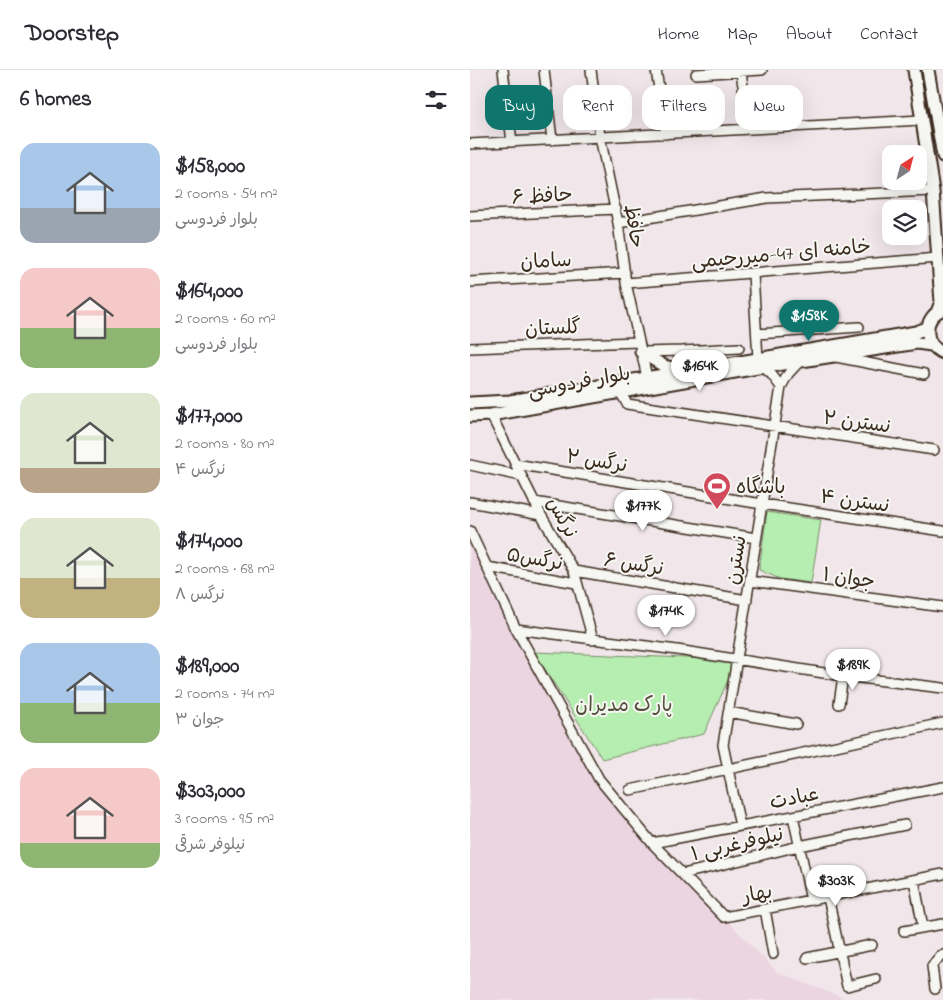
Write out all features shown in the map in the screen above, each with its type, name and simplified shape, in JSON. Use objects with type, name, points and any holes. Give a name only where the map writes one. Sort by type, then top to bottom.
[{"type":"main road","points":[[914,70],[933,191],[941,285],[940,311],[931,319],[927,328],[932,345],[943,353]]},
{"type":"main road","points":[[928,70],[943,156]]},
{"type":"main road","name":"بلوار فردوسی","points":[[470,403],[510,401],[648,383],[761,363],[916,332],[927,328]]},
{"type":"main road","name":"بلوار فردوسی","points":[[470,416],[491,415],[621,393],[691,371],[761,363],[800,361],[917,343],[932,345]]},
{"type":"main road","points":[[640,347],[664,366],[691,371]]},
{"type":"street","points":[[503,70],[512,142]]},
{"type":"street","points":[[544,70],[552,140]]},
{"type":"street","name":"حافظ","points":[[591,70],[600,137],[616,209],[626,283],[648,383]]},
{"type":"street","points":[[656,70],[666,134]]},
{"type":"street","points":[[696,74],[762,70]]},
{"type":"street","points":[[741,72],[743,85]]},
{"type":"street","points":[[803,126],[922,120]]},
{"type":"street","points":[[470,144],[735,130]]},
{"type":"street","points":[[618,223],[767,198],[933,191]]},
{"type":"street","name":"حافظ ۶","points":[[470,216],[616,209]]},
{"type":"street","name":"خامنه ای 47-میررحیمی","points":[[626,283],[938,258]]},
{"type":"street","name":"سامان","points":[[470,282],[625,273]]},
{"type":"street","points":[[753,274],[761,363],[781,387]]},
{"type":"street","points":[[757,334],[859,327]]},
{"type":"street","name":"گلستان","points":[[470,348],[640,347],[682,352],[739,348]]},
{"type":"street","points":[[831,356],[924,374]]},
{"type":"street","name":"نسترن","points":[[740,826],[723,745],[781,387],[788,374],[800,361]]},
{"type":"street","name":"نسترن ۲","points":[[621,393],[627,404],[934,450]]},
{"type":"street","name":"نرگس","points":[[491,415],[541,516],[574,571],[593,640]]},
{"type":"street","name":"نرگس ۲","points":[[514,464],[762,504]]},
{"type":"street","points":[[470,465],[521,476]]},
{"type":"street","points":[[470,502],[541,516]]},
{"type":"street","points":[[534,502],[756,538]]},
{"type":"street","name":"نسترن ۴","points":[[762,504],[943,531]]},
{"type":"street","points":[[470,531],[516,629],[599,779],[652,843],[683,874]]},
{"type":"street","name":"نرگس۵","points":[[487,567],[576,583]]},
{"type":"street","name":"نرگس ۶","points":[[574,571],[747,600]]},
{"type":"street","name":"جوان ۱","points":[[750,581],[943,607]]},
{"type":"street","points":[[516,629],[843,676],[943,688]]},
{"type":"street","points":[[839,704],[843,676]]},
{"type":"street","points":[[728,712],[796,724]]},
{"type":"street","points":[[630,790],[943,724]]},
{"type":"street","name":"عبادت","points":[[652,843],[943,787]]},
{"type":"street","points":[[793,816],[811,900]]},
{"type":"street","name":"نیلوفرغربی ۱","points":[[683,874],[800,846],[905,825]]},
{"type":"street","name":"بهار","points":[[683,874],[724,917],[943,874]]},
{"type":"street","points":[[914,880],[923,927]]},
{"type":"street","points":[[828,897],[847,986],[876,979]]},
{"type":"street","points":[[765,909],[773,954]]},
{"type":"street","points":[[904,931],[943,924]]},
{"type":"street","points":[[807,958],[872,945]]},
{"type":"street","points":[[935,989],[932,966],[943,955]]},
{"type":"shaded area","points":[[470,535],[599,779],[661,852],[777,972],[848,1000],[470,1000]]},
{"type":"green space","points":[[767,512],[821,520],[811,583],[780,579],[759,570]]},
{"type":"green space","name":"پارک مدیران","points":[[534,652],[737,660],[704,734],[602,759]]},
{"type":"place","name":"باشگاه","points":[[717,510]]}]
